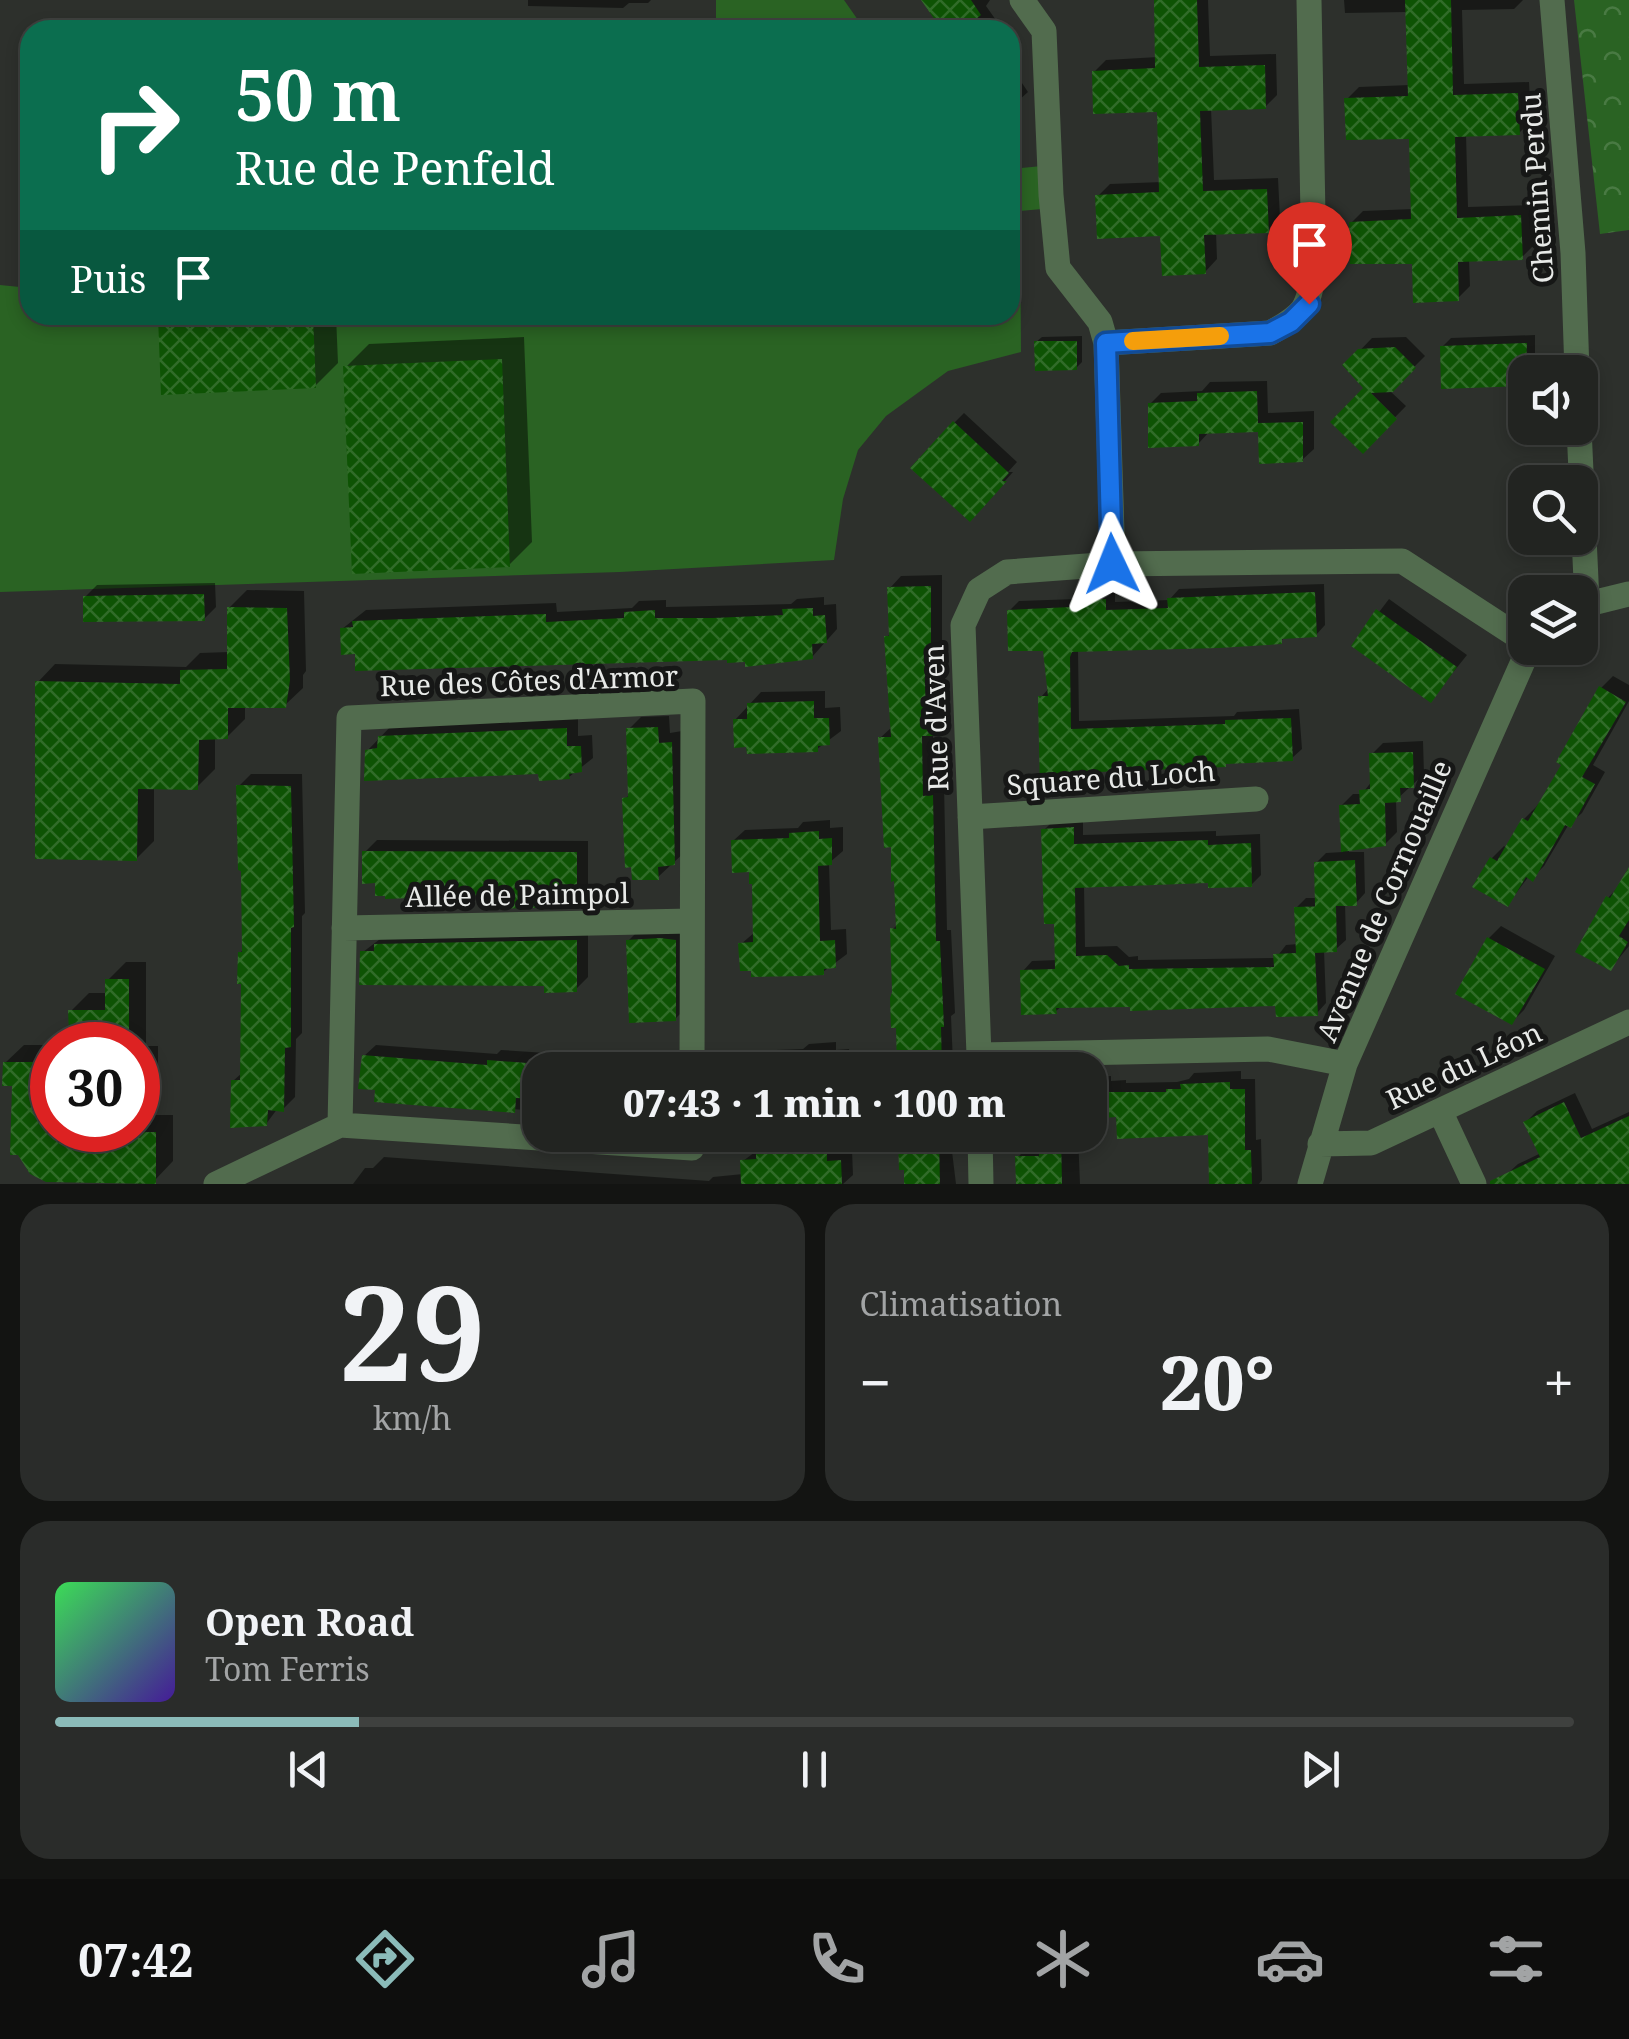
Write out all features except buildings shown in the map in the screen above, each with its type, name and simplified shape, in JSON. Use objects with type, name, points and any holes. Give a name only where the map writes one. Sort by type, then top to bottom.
[{"type":"street","points":[[1022,0],[1044,31],[1058,268],[1100,322],[1106,343],[1112,564]]},
{"type":"street","points":[[1106,343],[1270,333],[1291,322],[1309,304],[1314,270],[1310,0]]},
{"type":"street","name":"Chemin Perdu","points":[[1552,0],[1574,252],[1577,355]]},
{"type":"street","points":[[1579,445],[1583,575]]},
{"type":"street","name":"Rue d'Aven","points":[[979,1052],[963,625],[978,590],[1007,572],[1112,564],[1402,561],[1508,629]]},
{"type":"street","points":[[1598,601],[1629,594]]},
{"type":"street","name":"Avenue de Cornouaille","points":[[1310,1184],[1345,1064],[1521,665]]},
{"type":"street","name":"Rue des Côtes d'Armor","points":[[340,1124],[349,718],[692,701],[692,1052]]},
{"type":"street","name":"Square du Loch","points":[[970,818],[1256,799]]},
{"type":"street","name":"Allée de Paimpol","points":[[344,928],[691,921]]},
{"type":"street","name":"Rue du Léon","points":[[1320,1144],[1371,1143],[1629,1022]]},
{"type":"street","name":"Rue d'Aven","points":[[1107,1056],[1268,1049],[1345,1064]]},
{"type":"street","points":[[1440,1111],[1474,1184]]},
{"type":"street","points":[[216,1184],[340,1124],[522,1136]]},
{"type":"street","points":[[980,1152],[981,1184]]},
{"type":"green space","points":[[716,0],[844,0],[858,20],[716,20]]},
{"type":"green space","points":[[1574,0],[1629,0],[1629,230],[1600,234]]},
{"type":"green space","points":[[1042,166],[1042,209],[1020,211],[1020,168]]},
{"type":"green space","points":[[1020,211],[1021,352],[948,371],[886,416],[858,450],[843,499],[834,560],[620,572],[0,592],[0,285],[20,287],[20,325],[1020,325]]},
{"type":"slow traffic","points":[[1133,341],[1220,336]]},
{"type":"route","points":[[1112,564],[1106,343],[1270,333],[1291,322],[1309,304]]}]
